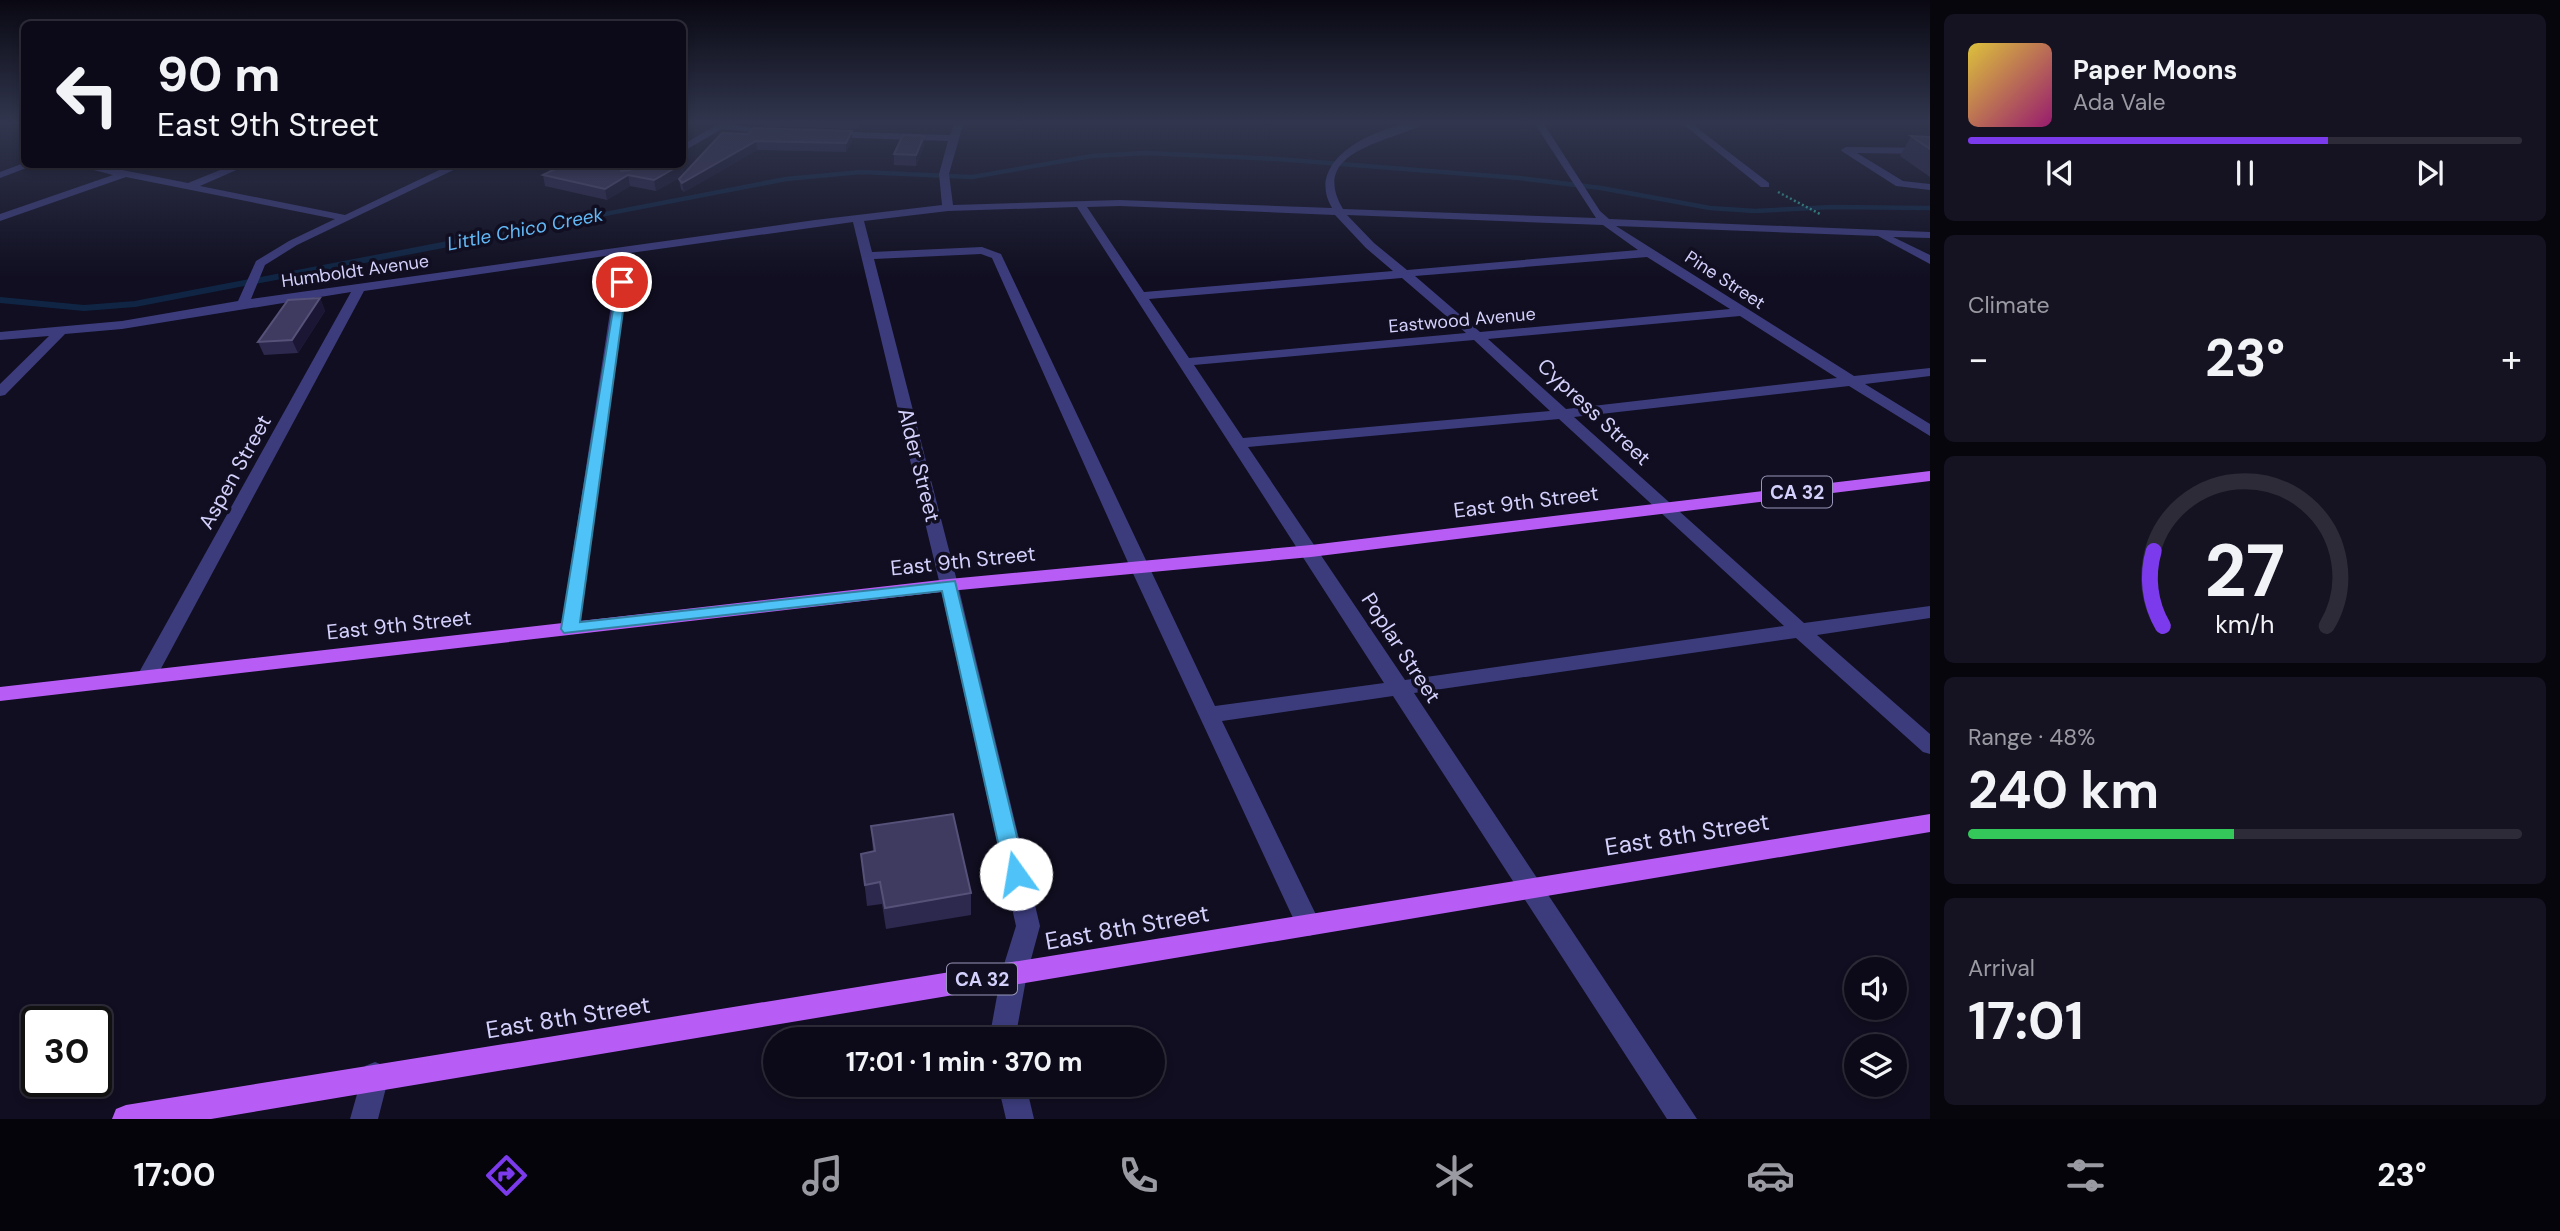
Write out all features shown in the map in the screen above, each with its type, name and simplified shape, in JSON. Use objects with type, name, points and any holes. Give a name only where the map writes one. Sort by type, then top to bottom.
[{"type":"main road","name":"East 9th Street","points":[[0,694],[949,585],[1311,551],[1930,476]]},
{"type":"main road","name":"East 8th Street","points":[[127,1119],[375,1076],[1014,974],[1930,822]]},
{"type":"street","points":[[115,173],[346,218]]},
{"type":"street","points":[[188,187],[222,173]]},
{"type":"street","points":[[243,304],[260,264],[293,243],[441,173]]},
{"type":"street","points":[[942,173],[941,185],[948,208]]},
{"type":"street","name":"Cypress Street","points":[[1332,173],[1328,184],[1331,198],[1350,226],[1479,336],[1664,508],[1930,746]]},
{"type":"street","name":"Pine Street","points":[[1571,173],[1583,195],[1604,222],[1930,431]]},
{"type":"street","points":[[1750,173],[1765,185]]},
{"type":"street","points":[[1883,173],[1900,184],[1930,187]]},
{"type":"street","points":[[0,218],[123,175]]},
{"type":"street","name":"Humboldt Avenue","points":[[0,336],[122,325],[360,287],[948,208],[1080,204],[1930,235]]},
{"type":"street","name":"Poplar Street","points":[[1080,204],[1683,1119]]},
{"type":"street","name":"Alder Street","points":[[858,218],[949,585],[1028,926],[1014,974],[1004,1027]]},
{"type":"street","points":[[1877,233],[1930,260]]},
{"type":"street","points":[[570,629],[625,250]]},
{"type":"street","points":[[867,256],[982,250],[997,256],[1139,567],[1309,925]]},
{"type":"street","points":[[1142,296],[1649,253]]},
{"type":"street","name":"Aspen Street","points":[[147,676],[360,287]]},
{"type":"street","name":"Eastwood Avenue","points":[[1186,362],[1741,312]]},
{"type":"street","points":[[0,392],[60,332]]},
{"type":"street","points":[[1240,443],[1562,414],[1930,372]]},
{"type":"street","points":[[1209,715],[1799,628],[1930,612]]},
{"type":"street","points":[[364,1119],[375,1076]]},
{"type":"street","points":[[1015,1097],[1020,1119]]},
{"type":"path","points":[[1783,194],[1818,213]]},
{"type":"building","points":[[666,173],[654,180],[628,175],[605,189],[543,175]]},
{"type":"building","points":[[684,173],[699,173],[682,183],[679,179]]},
{"type":"building","points":[[320,298],[292,340],[258,342],[288,300]]},
{"type":"building","points":[[953,814],[971,893],[885,908],[880,882],[865,885],[861,854],[875,851],[871,826]]},
{"type":"waterway","name":"Little Chico Creek","points":[[460,242],[786,179],[848,173]]},
{"type":"waterway","name":"Little Chico Creek","points":[[888,173],[972,177],[994,173]]},
{"type":"waterway","name":"Little Chico Creek","points":[[1458,173],[1601,188],[1710,208],[1755,211],[1832,207],[1930,208]]},
{"type":"waterway","name":"Little Chico Creek","points":[[0,300],[84,308],[135,304],[469,240]]},
{"type":"route","points":[[622,282],[570,629],[949,585],[1016,874]]}]
